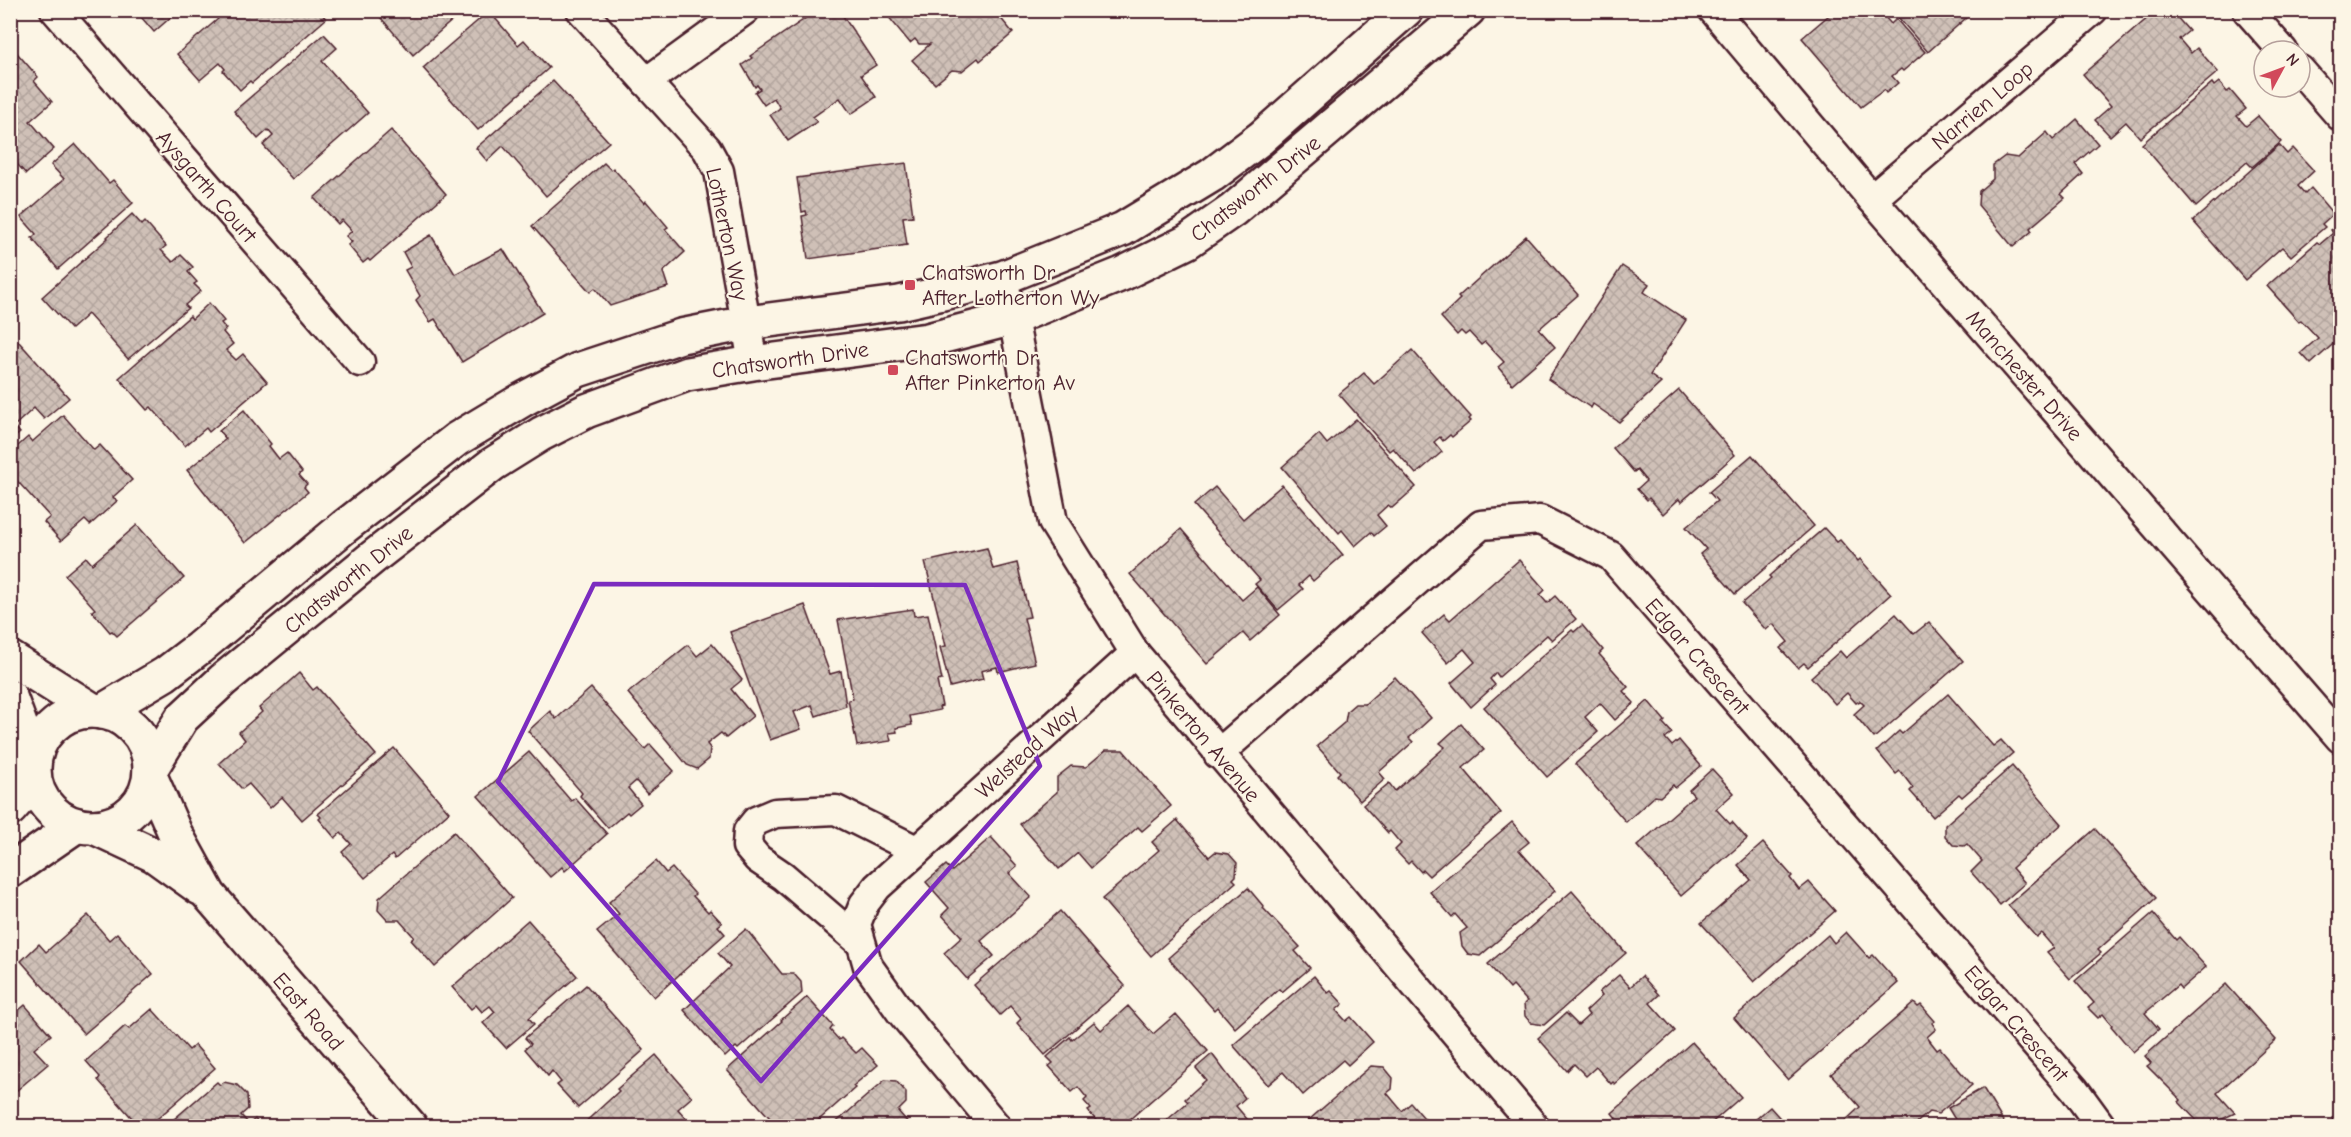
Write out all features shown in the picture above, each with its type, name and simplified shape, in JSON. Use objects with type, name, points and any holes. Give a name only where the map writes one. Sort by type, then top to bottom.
[{"type":"street","name":"Aysgarth Court","points":[[55,10],[360,362]]},
{"type":"street","name":"Lotherton Way","points":[[581,10],[707,149],[719,171],[753,363]]},
{"type":"street","points":[[646,82],[745,10]]},
{"type":"street","name":"Chatsworth Drive","points":[[98,712],[165,674],[344,527],[457,439],[522,400],[578,370],[681,336],[747,323],[899,303],[1002,278],[1123,229],[1212,175],[1261,138],[1406,10]]},
{"type":"street","name":"Chatsworth Drive","points":[[150,773],[182,718],[223,680],[372,558],[493,464],[542,434],[586,411],[687,374],[928,340],[1013,318],[1122,274],[1187,242],[1252,194],[1468,10]]},
{"type":"street","name":"Manchester Drive","points":[[1713,10],[1872,199],[2340,738]]},
{"type":"street","name":"Narrien Loop","points":[[1872,199],[2093,10]]},
{"type":"street","points":[[2247,10],[2272,39]]},
{"type":"street","points":[[2312,84],[2340,116]]},
{"type":"street","name":"Pinkerton Avenue","points":[[1002,278],[1013,318],[1053,522],[1135,653],[1534,1126]]},
{"type":"street","name":"Edgar Crescent","points":[[1218,754],[1481,525],[1540,520],[1611,556],[2074,1089],[2101,1126]]},
{"type":"street","points":[[344,527],[372,558]]},
{"type":"street","name":"Welstead Way","points":[[996,1126],[900,1011],[868,966],[856,924],[864,904],[877,887],[1135,653]]},
{"type":"street","points":[[10,658],[98,712]]},
{"type":"street","points":[[10,697],[40,796],[52,812],[85,826]]},
{"type":"street","points":[[10,809],[34,772],[44,735],[58,722],[75,714],[98,712],[112,714],[123,720],[140,736],[146,746],[150,773],[145,794],[134,809],[120,821],[85,826],[10,871]]},
{"type":"street","name":"East Road","points":[[150,773],[175,832],[209,895],[410,1126]]},
{"type":"street","name":"Welstead Way","points":[[861,943],[783,876],[758,859],[747,846],[748,831],[756,821],[775,813],[836,810],[916,850]]},
{"type":"street","name":"East Road","points":[[85,826],[154,855],[209,895]]},
{"type":"highlighted area","points":[[594,584],[965,585],[1040,766],[761,1081],[498,782]]},
{"type":"building","points":[[135,10],[179,10],[154,32]]},
{"type":"building","points":[[211,10],[319,10],[326,19],[252,83],[250,81],[240,90],[223,71],[225,69],[220,63],[200,80],[177,54],[218,19]]},
{"type":"building","points":[[374,10],[464,10],[413,55]]},
{"type":"building","points":[[818,10],[839,10],[876,65],[861,75],[876,97],[851,114],[840,98],[813,117],[817,122],[788,141],[770,115],[780,108],[774,98],[764,105],[755,92],[760,89],[757,85],[755,87],[742,65],[752,58],[750,56]]},
{"type":"building","points":[[883,10],[994,10],[1013,33],[980,61],[978,58],[962,71],[952,70],[935,84],[912,60],[930,44],[919,44],[915,39],[910,43]]},
{"type":"building","points":[[1009,10],[1023,10],[1015,17]]},
{"type":"building","points":[[1835,10],[1879,10],[1891,24],[1896,19],[1925,52],[1903,71],[1901,69],[1892,76],[1898,83],[1886,93],[1884,90],[1861,107],[1802,38]]},
{"type":"building","points":[[1905,10],[1975,10],[1928,52],[1898,17]]},
{"type":"building","points":[[2157,10],[2162,13],[2167,10],[2174,17],[2175,15],[2189,31],[2179,39],[2191,53],[2197,48],[2218,72],[2140,138],[2126,122],[2110,136],[2095,120],[2111,106],[2083,74]]},
{"type":"building","points":[[489,11],[518,45],[524,40],[549,68],[478,130],[423,68]]},
{"type":"building","points":[[324,34],[337,48],[322,61],[368,113],[293,179],[263,145],[273,136],[268,130],[258,139],[234,111]]},
{"type":"building","points":[[10,45],[38,77],[34,81],[52,102],[30,121],[54,149],[26,174],[10,156]]},
{"type":"building","points":[[553,81],[609,142],[546,196],[503,146],[487,161],[476,148]]},
{"type":"building","points":[[2219,82],[2227,92],[2230,90],[2246,109],[2237,116],[2246,126],[2258,116],[2281,142],[2252,167],[2247,162],[2196,207],[2142,144],[2212,83],[2214,86]]},
{"type":"building","points":[[2077,119],[2098,144],[2075,164],[2083,174],[2061,194],[2065,198],[2030,228],[2032,231],[2013,247],[1978,205],[1979,191],[1993,179],[1993,165],[2005,156],[2018,158],[2047,132],[2053,140]]},
{"type":"building","points":[[391,130],[446,194],[370,261],[368,259],[363,263],[348,245],[352,242],[346,236],[352,231],[342,220],[338,224],[314,198]]},
{"type":"building","points":[[75,144],[109,183],[113,180],[133,203],[58,269],[32,238],[36,234],[21,217],[64,179],[51,165]]},
{"type":"building","points":[[2279,145],[2287,154],[2293,148],[2314,171],[2298,186],[2305,194],[2311,188],[2333,214],[2322,224],[2325,227],[2291,256],[2282,247],[2245,280],[2193,221]]},
{"type":"building","points":[[604,163],[611,170],[613,168],[644,203],[646,201],[668,227],[665,229],[685,252],[663,272],[668,287],[610,306],[595,288],[590,292],[532,226]]},
{"type":"building","points":[[906,163],[913,216],[903,217],[907,245],[808,259],[802,216],[807,215],[806,211],[802,212],[797,178]]},
{"type":"building","points":[[132,214],[142,225],[145,222],[166,246],[161,250],[173,262],[181,255],[193,267],[188,272],[197,282],[194,284],[201,291],[185,305],[188,308],[128,359],[88,314],[71,329],[42,297]]},
{"type":"building","points":[[2340,222],[2340,338],[2311,364],[2301,353],[2318,338],[2301,320],[2299,322],[2267,286],[2317,242],[2320,244],[2333,233],[2331,230]]},
{"type":"building","points":[[431,235],[455,274],[503,249],[543,313],[462,362],[435,319],[430,322],[416,300],[420,296],[405,270],[411,267],[403,252]]},
{"type":"building","points":[[1526,236],[1578,295],[1539,329],[1555,347],[1512,384],[1498,367],[1504,362],[1485,342],[1481,345],[1469,332],[1465,335],[1461,331],[1457,335],[1441,317],[1460,299],[1458,297]]},
{"type":"building","points":[[1622,266],[1649,284],[1644,292],[1686,320],[1650,375],[1661,383],[1619,422],[1593,404],[1591,408],[1548,379]]},
{"type":"building","points":[[209,303],[224,321],[221,323],[226,329],[223,332],[233,344],[226,350],[236,360],[243,354],[267,382],[209,432],[206,428],[185,446],[151,407],[147,410],[119,378],[190,316],[192,319]]},
{"type":"building","points":[[10,332],[69,398],[44,419],[34,408],[14,426],[20,433],[10,441]]},
{"type":"building","points":[[1412,350],[1471,417],[1469,419],[1471,421],[1452,437],[1450,435],[1443,441],[1440,437],[1434,442],[1442,452],[1416,474],[1393,448],[1389,451],[1339,394],[1364,373],[1374,384]]},
{"type":"building","points":[[1679,390],[1735,455],[1681,502],[1679,499],[1663,514],[1649,498],[1647,500],[1637,489],[1646,481],[1637,470],[1634,472],[1613,448]]},
{"type":"building","points":[[244,410],[271,444],[269,446],[279,459],[287,453],[302,472],[299,475],[307,484],[304,487],[308,492],[245,543],[187,470],[226,439],[219,431]]},
{"type":"building","points":[[63,415],[94,450],[100,445],[132,480],[113,497],[117,501],[90,525],[85,520],[61,541],[44,522],[50,517],[10,473],[10,453],[28,437],[32,442]]},
{"type":"building","points":[[1356,419],[1416,487],[1392,508],[1388,505],[1377,515],[1386,526],[1374,536],[1371,532],[1355,546],[1342,530],[1339,533],[1282,467],[1319,434],[1327,444]]},
{"type":"building","points":[[1752,455],[1814,526],[1735,594],[1700,554],[1706,549],[1686,527],[1717,501],[1709,492]]},
{"type":"building","points":[[1282,485],[1343,555],[1313,581],[1309,576],[1299,585],[1303,589],[1278,610],[1255,584],[1260,580],[1194,505],[1215,487],[1243,519]]},
{"type":"building","points":[[137,525],[184,578],[117,636],[112,631],[110,632],[92,611],[95,609],[65,575],[86,557],[92,564]]},
{"type":"building","points":[[1824,528],[1837,542],[1840,540],[1858,561],[1860,559],[1891,594],[1808,667],[1804,663],[1798,668],[1780,648],[1788,642],[1773,624],[1766,630],[1742,603]]},
{"type":"building","points":[[1181,529],[1242,600],[1257,587],[1280,615],[1250,641],[1243,633],[1207,664],[1130,574]]},
{"type":"building","points":[[987,548],[993,569],[1017,563],[1030,617],[1024,618],[1035,663],[998,672],[997,667],[981,671],[983,679],[950,687],[940,647],[946,646],[925,562]]},
{"type":"building","points":[[1519,560],[1545,590],[1540,595],[1547,603],[1555,596],[1576,619],[1552,640],[1547,635],[1499,677],[1496,673],[1490,679],[1495,685],[1471,707],[1451,683],[1475,662],[1464,649],[1448,663],[1422,633],[1444,614],[1450,620]]},
{"type":"building","points":[[805,605],[830,674],[841,671],[846,706],[816,716],[812,705],[794,712],[801,729],[770,740],[730,632]]},
{"type":"building","points":[[913,609],[914,616],[928,614],[942,680],[937,681],[942,706],[939,707],[940,710],[910,716],[912,725],[896,728],[897,732],[889,733],[891,741],[857,746],[848,700],[853,699],[838,620]]},
{"type":"building","points":[[1896,614],[1914,634],[1929,622],[1963,661],[1874,738],[1854,714],[1864,705],[1860,701],[1856,703],[1847,693],[1835,704],[1811,677],[1840,651],[1846,658]]},
{"type":"building","points":[[1582,625],[1603,650],[1599,654],[1628,687],[1623,691],[1634,703],[1615,720],[1600,703],[1585,717],[1598,732],[1547,777],[1484,707],[1572,630],[1574,632]]},
{"type":"building","points":[[712,644],[742,680],[731,689],[753,716],[726,738],[721,733],[707,744],[710,748],[709,759],[697,769],[687,765],[628,693],[688,645],[697,656]]},
{"type":"building","points":[[299,673],[313,690],[317,687],[376,755],[302,820],[282,797],[270,808],[249,784],[242,789],[219,763],[245,740],[239,732],[262,712],[259,708]]},
{"type":"building","points":[[1395,677],[1431,718],[1409,738],[1413,742],[1379,772],[1385,779],[1360,801],[1337,775],[1340,772],[1317,746],[1345,722],[1347,711],[1355,704],[1365,704]]},
{"type":"building","points":[[591,688],[645,749],[650,744],[674,771],[647,794],[636,781],[628,788],[641,804],[608,828],[580,796],[582,793],[528,731],[550,711],[556,719]]},
{"type":"building","points":[[1948,694],[1993,746],[2001,740],[2013,753],[1962,797],[1959,794],[1933,817],[1910,791],[1913,788],[1900,771],[1896,774],[1877,751],[1899,731],[1902,734]]},
{"type":"building","points":[[1648,701],[1672,733],[1665,738],[1672,746],[1679,740],[1701,766],[1675,788],[1673,785],[1660,797],[1655,796],[1626,822],[1575,764]]},
{"type":"building","points":[[1461,724],[1484,750],[1463,768],[1501,813],[1429,876],[1423,870],[1421,872],[1411,861],[1408,864],[1395,850],[1401,844],[1363,805],[1389,783],[1395,791],[1445,747],[1440,743]]},
{"type":"building","points":[[394,748],[449,812],[395,859],[392,855],[365,878],[342,852],[351,844],[341,833],[335,838],[319,819],[321,817],[318,814]]},
{"type":"building","points":[[1106,750],[1123,750],[1171,806],[1142,831],[1138,827],[1091,868],[1078,853],[1059,869],[1020,824],[1057,792],[1057,777],[1071,766],[1086,767]]},
{"type":"building","points":[[529,752],[571,801],[575,798],[607,834],[565,871],[562,867],[550,877],[478,796]]},
{"type":"building","points":[[2012,766],[2062,824],[2012,868],[2025,883],[2000,905],[1971,872],[1982,861],[1967,844],[1953,845],[1945,836],[1945,825]]},
{"type":"building","points":[[1712,769],[1734,793],[1716,809],[1747,839],[1681,896],[1637,846],[1694,796],[1689,790]]},
{"type":"building","points":[[1177,820],[1209,857],[1215,852],[1229,854],[1237,863],[1236,876],[1233,879],[1236,882],[1151,956],[1102,899],[1159,850],[1152,842]]},
{"type":"building","points":[[1512,822],[1529,842],[1519,850],[1555,891],[1480,956],[1468,954],[1462,946],[1460,933],[1467,928],[1455,914],[1452,917],[1430,892]]},
{"type":"building","points":[[2095,829],[2156,898],[2098,950],[2101,953],[2070,979],[2047,953],[2054,948],[2041,933],[2036,937],[2008,905]]},
{"type":"building","points":[[454,832],[512,898],[435,967],[411,940],[414,937],[399,920],[387,920],[378,910],[379,898]]},
{"type":"building","points":[[991,837],[1017,866],[1009,873],[1031,897],[981,941],[994,956],[967,979],[944,953],[962,937],[942,915],[949,908],[926,882],[946,865],[952,871]]},
{"type":"building","points":[[1763,843],[1792,876],[1790,878],[1799,890],[1809,882],[1835,911],[1754,982],[1701,923],[1751,880],[1738,865]]},
{"type":"building","points":[[656,861],[666,873],[672,868],[695,894],[693,896],[722,923],[718,926],[725,934],[654,997],[597,932],[619,914],[609,902]]},
{"type":"building","points":[[1248,888],[1263,908],[1300,947],[1295,951],[1310,968],[1282,992],[1279,989],[1235,1028],[1217,1007],[1214,1010],[1168,958]]},
{"type":"building","points":[[1572,891],[1626,953],[1544,1025],[1531,1023],[1525,1016],[1524,1004],[1527,1001],[1513,986],[1510,989],[1488,964]]},
{"type":"building","points":[[1060,911],[1125,986],[1045,1055],[1017,1023],[1021,1019],[1010,1006],[1000,1015],[974,985]]},
{"type":"building","points":[[2153,913],[2176,940],[2179,937],[2206,967],[2181,989],[2178,985],[2145,1013],[2159,1029],[2133,1052],[2103,1014],[2098,1018],[2088,1008],[2094,1003],[2075,981]]},
{"type":"building","points":[[88,915],[109,940],[117,933],[153,974],[84,1034],[21,961],[39,944],[46,952]]},
{"type":"building","points":[[528,920],[577,976],[529,1018],[534,1024],[506,1048],[483,1023],[495,1012],[490,1006],[482,1012],[476,1005],[471,1009],[452,987]]},
{"type":"building","points":[[746,929],[782,974],[794,974],[801,982],[802,993],[738,1049],[736,1047],[725,1057],[684,1010],[730,967],[718,953]]},
{"type":"building","points":[[1846,932],[1869,958],[1873,955],[1898,983],[1788,1080],[1734,1018],[1828,935],[1834,943]]},
{"type":"building","points":[[1619,975],[1630,987],[1642,976],[1659,995],[1650,1003],[1675,1031],[1615,1084],[1613,1082],[1611,1084],[1596,1067],[1586,1076],[1574,1064],[1567,1071],[1538,1038],[1566,1013],[1578,1025],[1589,1015],[1586,1011],[1602,996],[1599,992]]},
{"type":"building","points":[[1314,976],[1328,993],[1331,991],[1343,1004],[1336,1010],[1346,1021],[1351,1017],[1373,1042],[1348,1065],[1343,1060],[1303,1095],[1283,1072],[1268,1085],[1233,1045]]},
{"type":"building","points":[[2226,984],[2276,1040],[2217,1093],[2235,1113],[2208,1126],[2205,1122],[2201,1125],[2179,1102],[2181,1100],[2147,1066],[2151,1063],[2145,1056]]},
{"type":"building","points":[[586,985],[644,1050],[578,1108],[557,1085],[561,1082],[552,1071],[548,1076],[525,1049],[531,1044],[525,1038]]},
{"type":"building","points":[[807,997],[833,1026],[830,1030],[839,1040],[841,1038],[856,1053],[862,1048],[878,1065],[812,1126],[777,1126],[727,1070]]},
{"type":"building","points":[[10,1003],[18,1011],[25,1005],[51,1035],[34,1049],[48,1064],[10,1096]]},
{"type":"building","points":[[1914,1003],[1918,1007],[1921,1005],[1935,1021],[1932,1023],[1936,1029],[1927,1037],[1937,1050],[1940,1048],[1972,1085],[1938,1114],[1929,1112],[1913,1126],[1850,1126],[1845,1121],[1860,1107],[1831,1074]]},
{"type":"building","points":[[1128,1006],[1153,1034],[1176,1014],[1208,1051],[1122,1126],[1101,1126],[1088,1111],[1091,1109],[1084,1101],[1087,1098],[1078,1087],[1072,1092],[1049,1066],[1053,1063],[1047,1057],[1070,1037],[1072,1040],[1094,1022],[1101,1030]]},
{"type":"building","points":[[152,1009],[189,1050],[195,1045],[215,1068],[149,1126],[139,1126],[98,1080],[100,1077],[86,1061],[125,1026],[129,1029]]},
{"type":"building","points":[[1692,1042],[1741,1097],[1708,1126],[1619,1126],[1613,1120],[1616,1118],[1612,1113]]},
{"type":"building","points":[[1212,1054],[1245,1098],[1236,1106],[1253,1126],[1160,1126],[1188,1102],[1185,1099],[1206,1080],[1196,1068]]},
{"type":"building","points":[[656,1055],[692,1097],[678,1109],[693,1126],[581,1126],[619,1091],[617,1089]]},
{"type":"building","points":[[1371,1066],[1384,1067],[1393,1078],[1392,1089],[1387,1093],[1402,1111],[1411,1103],[1431,1126],[1302,1126]]},
{"type":"building","points":[[885,1080],[896,1081],[906,1092],[906,1103],[898,1111],[911,1126],[832,1126]]},
{"type":"building","points":[[217,1082],[220,1085],[224,1082],[237,1085],[247,1095],[248,1109],[241,1115],[249,1124],[255,1119],[261,1126],[166,1126]]},
{"type":"building","points":[[1983,1088],[2006,1126],[1959,1126],[1948,1108]]},
{"type":"building","points":[[1770,1107],[1787,1126],[1748,1126]]},
{"type":"building","points":[[2340,1114],[2340,1126],[2335,1126],[2332,1118]]},
{"type":"place","name":"Chatsworth Dr After Lotherton Wy","points":[[910,285]]},
{"type":"place","name":"Chatsworth Dr After Pinkerton Av","points":[[893,370]]}]
